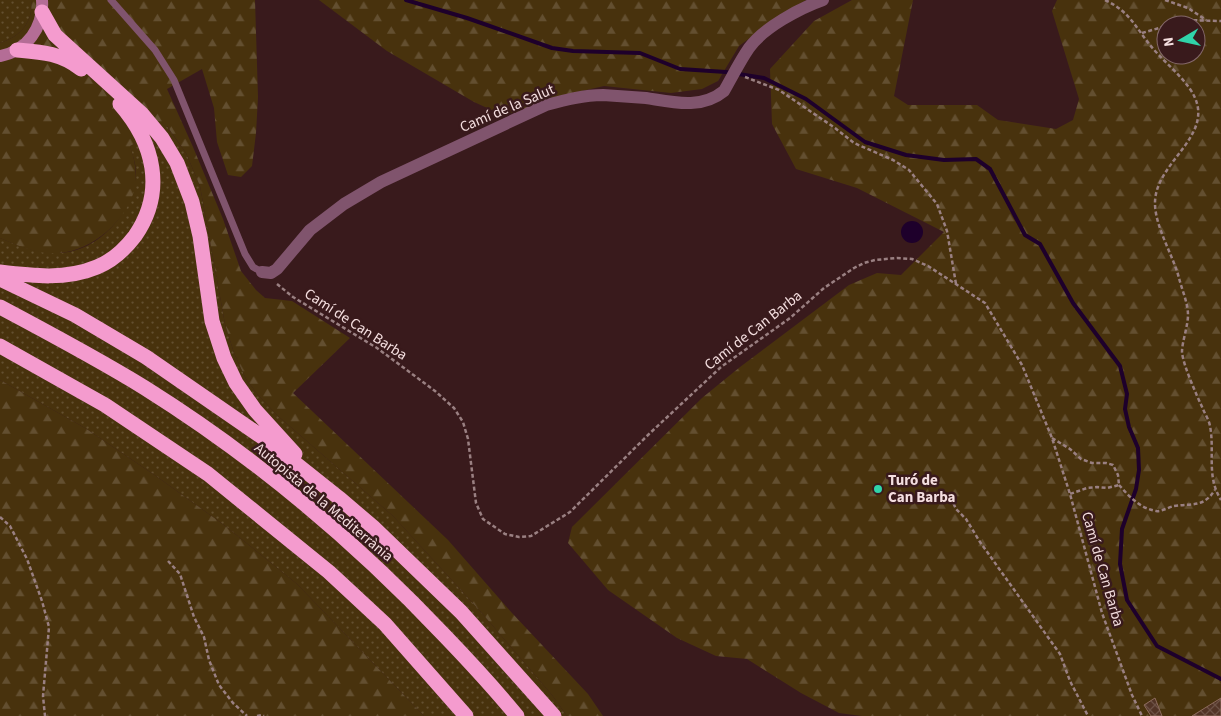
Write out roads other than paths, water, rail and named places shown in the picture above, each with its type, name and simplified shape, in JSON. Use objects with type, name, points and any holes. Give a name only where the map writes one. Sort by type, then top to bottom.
[{"type":"highway","points":[[42,6],[55,35],[142,114],[162,138],[177,163],[192,202],[200,236],[212,321],[224,358],[236,383],[255,410],[293,451],[313,477]]},
{"type":"highway","points":[[0,272],[33,276],[56,276],[81,273],[99,266],[126,247],[145,221],[151,197],[153,177],[148,148],[141,132],[116,99],[75,64],[63,58],[42,52],[17,50]]},
{"type":"highway","points":[[0,279],[75,315],[146,356],[265,439],[373,527],[460,612],[554,716]]},
{"type":"highway","name":"Autopista de la Mediterrània","points":[[0,307],[145,388],[267,473],[376,567],[493,686],[517,716]]},
{"type":"highway","points":[[0,346],[104,405],[208,474],[330,572],[385,624],[466,716]]},
{"type":"highway","points":[[0,358],[48,372]]},
{"type":"main road","points":[[0,56],[17,50],[32,38],[37,30],[42,6]]},
{"type":"street","name":"Camí de la Salut","points":[[262,272],[271,273],[277,269],[310,230],[344,204],[380,182],[546,105],[576,98],[601,95],[684,104],[696,103],[718,96],[724,91],[750,46],[761,35],[792,14],[823,0]]},
{"type":"lane","points":[[111,0],[154,50],[174,80],[245,254],[253,267],[262,272]]},
{"type":"waterway","points":[[406,0],[467,18],[552,48],[573,51],[640,53],[680,69],[726,72],[764,78],[806,99],[865,142],[906,155],[944,160],[976,159],[990,169],[1025,235],[1040,244],[1073,303],[1120,366],[1127,394],[1125,409],[1129,427],[1138,448],[1139,470],[1136,489],[1122,529],[1120,564],[1127,600],[1157,646],[1221,679]]},
{"type":"place","name":"Turó de Can Barba","points":[[878,489]]}]
